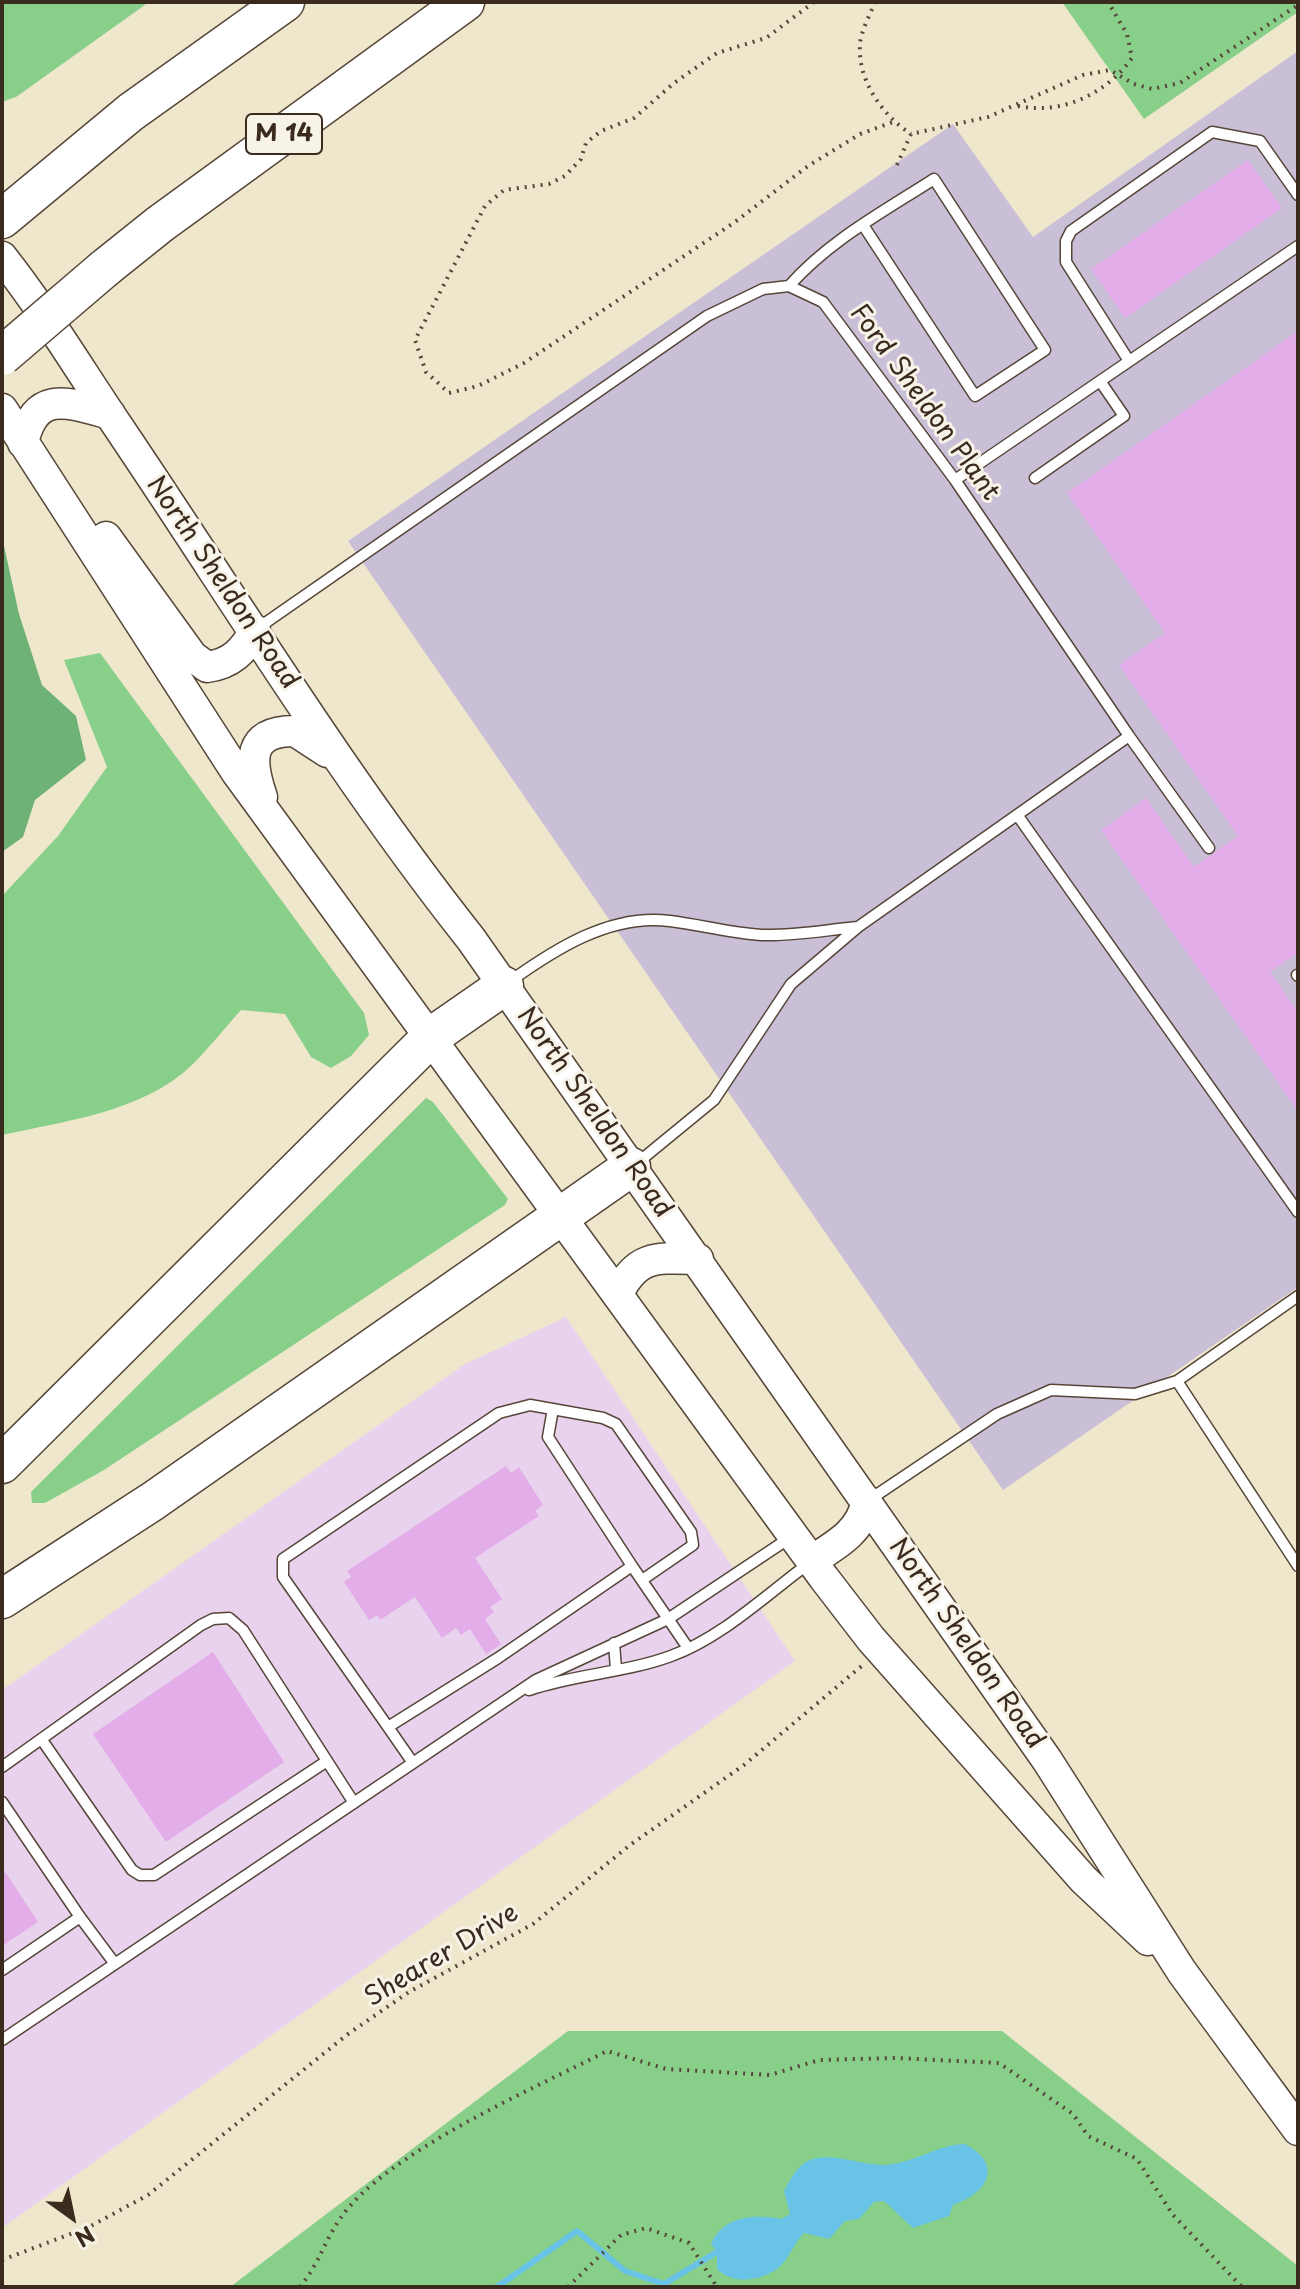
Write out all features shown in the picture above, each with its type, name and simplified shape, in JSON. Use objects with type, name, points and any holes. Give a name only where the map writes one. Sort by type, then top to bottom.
[{"type":"highway","points":[[2,219],[131,112],[285,2]]},
{"type":"highway","name":"M 14","points":[[2,356],[160,224],[465,2]]},
{"type":"highway","points":[[2,1464],[432,1036],[504,986]]},
{"type":"highway","points":[[10,1596],[153,1501],[631,1167]]},
{"type":"highway","points":[[2,1442],[92,1373]]},
{"type":"main road","name":"North Sheldon Road","points":[[2,257],[255,630],[338,761],[504,986],[698,1259],[1047,1760],[1182,1972],[1298,2130]]},
{"type":"main road","points":[[23,443],[27,425],[37,411],[54,402],[72,403],[110,414]]},
{"type":"main road","name":"North Sheldon Road","points":[[2,409],[267,816],[432,1036],[811,1561],[881,1650],[1084,1880],[1182,1972]]},
{"type":"main road","points":[[55,493],[92,517],[192,656],[207,667],[222,665],[235,657],[255,630]]},
{"type":"main road","points":[[267,816],[253,772],[253,756],[256,746],[267,736],[295,731],[338,761]]},
{"type":"main road","points":[[618,1294],[632,1271],[646,1261],[698,1259]]},
{"type":"main road","points":[[811,1561],[851,1533],[864,1515],[867,1501]]},
{"type":"lane","points":[[1129,361],[1066,262],[1066,241],[1071,231],[1212,132],[1260,141],[1298,195]]},
{"type":"lane","points":[[255,630],[707,316],[763,289],[789,286],[817,255],[863,225],[934,179],[1045,350],[975,396],[863,225]]},
{"type":"lane","points":[[955,480],[1298,246]]},
{"type":"lane","name":"Ford Sheldon Plant","points":[[789,286],[823,302],[955,480],[1209,848]]},
{"type":"lane","points":[[1035,478],[1124,416],[1100,381]]},
{"type":"lane","points":[[631,1167],[714,1100],[741,1065],[791,984],[858,927],[1129,736]]},
{"type":"lane","points":[[1018,816],[1296,1206]]},
{"type":"lane","points":[[504,986],[538,961],[596,930],[632,921],[667,920],[763,935],[858,927]]},
{"type":"lane","points":[[867,1501],[997,1414],[1051,1390],[1135,1394],[1177,1381],[1298,1296]]},
{"type":"lane","points":[[1177,1381],[1298,1566]]},
{"type":"lane","points":[[413,1763],[283,1577],[283,1559],[499,1413],[530,1405],[603,1418],[616,1424],[691,1532],[693,1545],[642,1580]]},
{"type":"lane","points":[[553,1409],[548,1437],[688,1648]]},
{"type":"lane","points":[[2,2040],[557,1668],[668,1619],[793,1536]]},
{"type":"lane","points":[[516,1695],[561,1679],[646,1664],[688,1648],[811,1561]]},
{"type":"lane","points":[[388,1727],[498,1658],[632,1566]]},
{"type":"lane","points":[[2,1767],[201,1625],[213,1619],[229,1618],[243,1630],[354,1803]]},
{"type":"lane","points":[[614,1643],[616,1669]]},
{"type":"lane","points":[[42,1740],[132,1870],[140,1875],[154,1875],[327,1761]]},
{"type":"lane","points":[[2,1802],[115,1964]]},
{"type":"lane","points":[[2,1970],[80,1917]]},
{"type":"path","points":[[814,2],[766,38],[717,53],[634,118],[601,131],[586,143],[581,159],[565,176],[549,184],[504,190],[485,206],[415,340],[426,372],[449,393],[478,386],[524,363],[735,222],[817,160],[860,134],[893,122]]},
{"type":"path","points":[[875,2],[860,43],[864,73],[879,104],[893,122],[911,134],[1018,106],[1046,88],[1083,75],[1110,70],[1134,84],[1152,89],[1180,83],[1298,5]]},
{"type":"path","points":[[1018,106],[1041,110],[1072,104],[1120,74],[1132,58],[1127,34],[1108,2]]},
{"type":"path","points":[[897,165],[911,134]]},
{"type":"path","name":"Shearer Drive","points":[[2,2260],[89,2227],[148,2195],[348,2034],[409,1992],[533,1924],[630,1845],[744,1765],[881,1650]]},
{"type":"path","points":[[300,2287],[319,2264],[340,2219],[375,2182],[462,2125],[607,2051],[666,2069],[770,2075],[819,2060],[896,2058],[999,2063],[1073,2114],[1088,2136],[1137,2159],[1173,2215],[1242,2287]]},
{"type":"path","points":[[568,2287],[621,2235],[646,2228],[689,2243],[717,2287]]},
{"type":"shaded area","points":[[1298,51],[1298,1287],[1003,1490],[348,541],[953,124],[1033,237]]},
{"type":"shaded area","points":[[566,1317],[795,1661],[2,2228],[2,1690],[465,1364]]},
{"type":"green space","points":[[2,2],[149,2],[16,97],[2,102]]},
{"type":"green space","points":[[1062,2],[1298,2],[1298,12],[1144,119]]},
{"type":"green space","points":[[2,537],[19,614],[42,685],[76,716],[86,760],[35,800],[23,837],[2,852]]},
{"type":"green space","points":[[100,653],[364,1013],[369,1035],[351,1056],[331,1068],[311,1057],[285,1014],[241,1010],[192,1065],[150,1094],[77,1119],[2,1135],[2,896],[58,836],[107,767],[64,660]]},
{"type":"green space","points":[[426,1098],[433,1102],[508,1199],[505,1205],[104,1470],[45,1503],[32,1503],[31,1492]]},
{"type":"green space","points":[[568,2031],[1002,2031],[1298,2266],[1298,2287],[230,2287]]},
{"type":"water","points":[[965,2144],[984,2161],[988,2169],[987,2178],[975,2193],[953,2205],[949,2216],[913,2228],[884,2201],[874,2202],[859,2219],[845,2221],[829,2239],[804,2233],[785,2261],[770,2273],[746,2280],[723,2274],[717,2269],[717,2252],[711,2244],[716,2235],[731,2222],[740,2219],[781,2219],[790,2214],[784,2191],[796,2172],[808,2161],[823,2157],[893,2164]]},
{"type":"building","points":[[1248,160],[1282,208],[1125,318],[1091,269]]},
{"type":"building","points":[[1298,331],[1298,953],[1270,972],[1298,1012],[1298,1111],[1101,830],[1146,798],[1194,867],[1238,836],[1119,665],[1165,633],[1067,493]]},
{"type":"building","points":[[506,1466],[511,1473],[519,1467],[543,1505],[535,1511],[539,1516],[475,1558],[502,1599],[490,1607],[494,1612],[485,1619],[501,1644],[486,1654],[470,1629],[461,1635],[456,1628],[442,1638],[415,1597],[380,1620],[377,1615],[369,1620],[344,1582],[351,1577],[347,1571]]},
{"type":"building","points":[[213,1652],[284,1762],[166,1842],[93,1734]]},
{"type":"building","points":[[2,1867],[38,1922],[2,1946]]},
{"type":"waterway","points":[[497,2287],[577,2231],[625,2271],[664,2284],[717,2252]]}]
